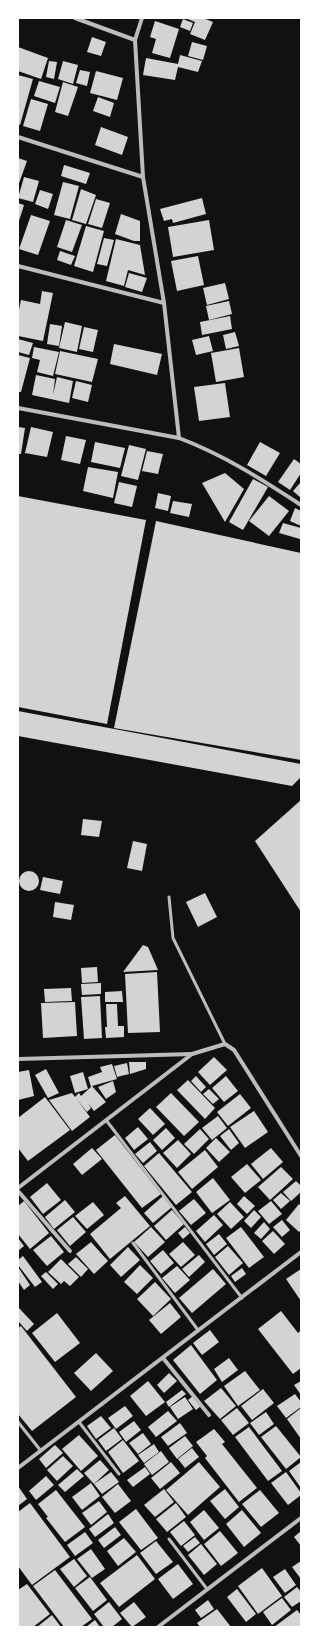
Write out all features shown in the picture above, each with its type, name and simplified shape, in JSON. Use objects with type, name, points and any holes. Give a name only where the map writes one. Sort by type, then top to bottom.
[{"type":"street","points":[[75,18],[135,40]]},
{"type":"street","points":[[142,18],[135,40],[143,177],[164,303],[179,438]]},
{"type":"street","points":[[18,138],[143,177]]},
{"type":"street","points":[[18,266],[164,303]]},
{"type":"street","points":[[18,408],[179,438],[229,460],[301,505]]},
{"type":"street","points":[[18,1059],[192,1054],[224,1044],[234,1050],[301,1156]]},
{"type":"street","points":[[18,1188],[192,1054]]},
{"type":"street","points":[[18,1191],[70,1251]]},
{"type":"street","points":[[18,1468],[301,1252]]},
{"type":"street","points":[[163,1358],[209,1415]]},
{"type":"street","points":[[158,1627],[301,1518]]},
{"type":"lane","points":[[169,897],[173,938],[224,1044]]},
{"type":"lane","points":[[106,1120],[242,1298]]},
{"type":"lane","points":[[133,1243],[198,1330]]},
{"type":"lane","points":[[18,1422],[41,1451]]},
{"type":"lane","points":[[79,1422],[119,1474]]},
{"type":"lane","points":[[169,1539],[207,1589]]},
{"type":"building","points":[[185,18],[203,18],[213,22],[205,40],[190,34],[195,22]]},
{"type":"building","points":[[183,19],[193,23],[190,31],[180,27]]},
{"type":"building","points":[[155,21],[179,29],[170,58],[152,53],[156,39],[150,37]]},
{"type":"building","points":[[92,37],[106,42],[101,56],[87,52]]},
{"type":"building","points":[[192,42],[207,46],[203,60],[188,56]]},
{"type":"building","points":[[18,47],[48,58],[41,79],[18,71]]},
{"type":"building","points":[[180,55],[202,61],[198,72],[178,67],[175,80],[143,75],[146,58],[178,64]]},
{"type":"building","points":[[49,61],[57,62],[54,79],[46,77]]},
{"type":"building","points":[[63,61],[78,65],[73,84],[58,79]]},
{"type":"building","points":[[80,70],[90,72],[87,86],[76,83]]},
{"type":"building","points":[[96,71],[123,78],[117,100],[90,93]]},
{"type":"building","points":[[18,75],[33,79],[20,125],[18,124]]},
{"type":"building","points":[[39,81],[60,87],[55,103],[34,96]]},
{"type":"building","points":[[63,82],[78,87],[68,116],[55,112]]},
{"type":"building","points":[[98,97],[114,103],[110,117],[93,111]]},
{"type":"building","points":[[31,99],[48,104],[40,131],[23,126]]},
{"type":"building","points":[[101,127],[128,137],[122,155],[95,145]]},
{"type":"building","points":[[18,158],[27,161],[18,186]]},
{"type":"building","points":[[64,165],[90,173],[86,184],[61,176]]},
{"type":"building","points":[[24,177],[39,181],[33,202],[18,198]]},
{"type":"building","points":[[63,182],[79,186],[70,219],[54,215]]},
{"type":"building","points":[[81,189],[96,195],[86,224],[72,220]]},
{"type":"building","points":[[40,190],[53,194],[48,209],[35,204]]},
{"type":"building","points":[[202,198],[206,214],[173,223],[172,219],[164,221],[160,209]]},
{"type":"building","points":[[96,199],[110,203],[102,228],[88,224]]},
{"type":"building","points":[[18,203],[24,205],[18,224]]},
{"type":"building","points":[[121,214],[140,221],[140,241],[134,241],[115,234]]},
{"type":"building","points":[[31,215],[50,221],[38,255],[19,249]]},
{"type":"building","points":[[66,220],[82,225],[72,252],[57,247]]},
{"type":"building","points":[[209,220],[214,250],[173,257],[168,227]]},
{"type":"building","points":[[86,226],[104,231],[93,272],[74,266]]},
{"type":"building","points":[[104,238],[114,240],[107,266],[97,264]]},
{"type":"building","points":[[116,239],[140,245],[145,275],[128,270],[124,286],[106,281]]},
{"type":"building","points":[[60,251],[75,256],[71,265],[57,260]]},
{"type":"building","points":[[198,256],[204,285],[177,291],[171,261]]},
{"type":"building","points":[[129,273],[147,278],[142,292],[125,287]]},
{"type":"building","points":[[225,283],[229,299],[207,305],[203,288]]},
{"type":"building","points":[[42,291],[53,293],[43,341],[18,336],[18,314],[21,300],[40,304]]},
{"type":"building","points":[[229,301],[232,314],[209,320],[206,306]]},
{"type":"building","points":[[230,316],[232,329],[202,335],[200,322]]},
{"type":"building","points":[[65,322],[82,326],[77,352],[59,348]]},
{"type":"building","points":[[50,324],[62,326],[59,346],[47,344]]},
{"type":"building","points":[[84,327],[98,330],[93,352],[79,349]]},
{"type":"building","points":[[235,332],[239,346],[226,349],[223,335]]},
{"type":"building","points":[[209,336],[213,351],[196,355],[192,340]]},
{"type":"building","points":[[18,339],[33,343],[29,355],[18,352]]},
{"type":"building","points":[[114,344],[162,354],[157,375],[110,364]]},
{"type":"building","points":[[34,347],[59,352],[53,376],[37,372],[40,360],[32,358]]},
{"type":"building","points":[[239,348],[244,377],[216,382],[211,353]]},
{"type":"building","points":[[60,351],[98,359],[92,382],[55,374]]},
{"type":"building","points":[[18,355],[30,358],[21,392],[18,392]]},
{"type":"building","points":[[36,375],[55,379],[53,395],[57,377],[73,381],[69,403],[32,395]]},
{"type":"building","points":[[76,381],[92,385],[88,402],[72,398]]},
{"type":"building","points":[[225,383],[230,417],[199,421],[194,387]]},
{"type":"building","points":[[18,427],[25,428],[21,454],[18,454]]},
{"type":"building","points":[[31,427],[53,432],[47,457],[25,453]]},
{"type":"building","points":[[66,436],[86,440],[80,464],[61,460]]},
{"type":"building","points":[[95,442],[125,448],[120,468],[91,462]]},
{"type":"building","points":[[260,442],[280,453],[266,476],[247,465]]},
{"type":"building","points":[[129,445],[146,449],[138,480],[121,476]]},
{"type":"building","points":[[147,451],[163,454],[158,474],[142,471]]},
{"type":"building","points":[[294,459],[301,464],[301,473],[290,490],[278,482]]},
{"type":"building","points":[[88,467],[118,472],[113,498],[83,491]]},
{"type":"building","points":[[225,473],[244,489],[225,522],[202,483]]},
{"type":"building","points":[[253,479],[268,487],[243,530],[229,522]]},
{"type":"building","points":[[119,482],[137,486],[132,507],[114,503]]},
{"type":"building","points":[[301,482],[301,498],[293,491]]},
{"type":"building","points":[[158,493],[171,496],[168,511],[155,508]]},
{"type":"building","points":[[18,496],[146,520],[107,724],[18,707]]},
{"type":"building","points":[[269,496],[289,511],[269,536],[249,521]]},
{"type":"building","points":[[173,501],[192,504],[189,517],[170,513]]},
{"type":"building","points":[[295,508],[301,511],[301,526],[290,521]]},
{"type":"building","points":[[156,521],[301,553],[301,760],[114,728]]},
{"type":"building","points":[[283,523],[301,528],[300,539],[279,533]]},
{"type":"building","points":[[18,711],[301,764],[301,777],[292,786],[18,736]]},
{"type":"building","points":[[301,800],[301,912],[255,841]]},
{"type":"building","points":[[83,819],[102,821],[99,837],[81,835]]},
{"type":"building","points":[[133,841],[147,844],[142,871],[127,868]]},
{"type":"building","points":[[29,871],[36,874],[39,881],[36,888],[29,891],[22,888],[19,881],[22,874]]},
{"type":"building","points":[[43,877],[63,881],[60,894],[40,890]]},
{"type":"building","points":[[205,893],[217,917],[198,927],[186,902]]},
{"type":"building","points":[[55,902],[74,905],[71,920],[53,917]]},
{"type":"building","points":[[143,945],[148,947],[158,970],[123,972]]},
{"type":"building","points":[[97,967],[98,982],[82,983],[81,968]]},
{"type":"building","points":[[157,972],[160,1032],[128,1033],[125,974]]},
{"type":"building","points":[[101,983],[101,994],[82,995],[81,984]]},
{"type":"building","points":[[71,988],[72,1001],[45,1002],[44,989]]},
{"type":"building","points":[[122,991],[123,1002],[105,1002],[105,992]]},
{"type":"building","points":[[100,996],[102,1038],[84,1039],[81,997]]},
{"type":"building","points":[[75,1002],[77,1036],[43,1038],[41,1003]]},
{"type":"building","points":[[106,1004],[117,1004],[118,1026],[124,1026],[124,1037],[106,1038]]},
{"type":"building","points":[[214,1057],[227,1070],[210,1085],[198,1072]]},
{"type":"building","points":[[129,1062],[146,1062],[146,1069],[130,1074]]},
{"type":"building","points":[[127,1063],[129,1074],[117,1077],[114,1066]]},
{"type":"building","points":[[112,1064],[117,1079],[92,1086],[106,1102],[94,1111],[88,1103],[91,1108],[87,1112],[76,1098],[90,1117],[72,1131],[49,1100],[72,1093],[75,1097],[79,1093],[81,1096],[91,1087],[88,1077],[102,1072],[100,1067]]},
{"type":"building","points":[[46,1069],[59,1093],[48,1098],[35,1075]]},
{"type":"building","points":[[29,1070],[34,1096],[18,1100],[18,1072]]},
{"type":"building","points":[[83,1072],[88,1089],[75,1093],[70,1076]]},
{"type":"building","points":[[196,1076],[206,1087],[201,1092],[191,1081]]},
{"type":"building","points":[[226,1076],[238,1091],[224,1102],[212,1088]]},
{"type":"building","points":[[188,1080],[215,1108],[205,1119],[177,1090]]},
{"type":"building","points":[[113,1081],[116,1092],[106,1099],[98,1087]]},
{"type":"building","points":[[209,1089],[219,1099],[213,1104],[203,1094]]},
{"type":"building","points":[[171,1093],[199,1122],[184,1136],[156,1107]]},
{"type":"building","points":[[240,1094],[251,1108],[228,1126],[217,1112]]},
{"type":"building","points":[[45,1097],[70,1130],[28,1161],[18,1148],[18,1118]]},
{"type":"building","points":[[150,1108],[165,1124],[153,1135],[138,1119]]},
{"type":"building","points":[[254,1111],[268,1132],[245,1148],[230,1127]]},
{"type":"building","points":[[218,1116],[227,1128],[212,1140],[202,1128]]},
{"type":"building","points":[[138,1127],[148,1139],[134,1150],[125,1138]]},
{"type":"building","points":[[166,1128],[175,1138],[162,1150],[153,1140]]},
{"type":"building","points":[[200,1129],[209,1139],[194,1154],[184,1144]]},
{"type":"building","points":[[229,1129],[239,1143],[231,1150],[220,1136]]},
{"type":"building","points":[[115,1135],[161,1194],[142,1208],[96,1150]]},
{"type":"building","points":[[216,1138],[230,1152],[219,1162],[206,1148]]},
{"type":"building","points":[[178,1140],[191,1154],[177,1168],[163,1153]]},
{"type":"building","points":[[150,1142],[157,1151],[143,1163],[135,1154]]},
{"type":"building","points":[[92,1148],[102,1159],[82,1175],[73,1164]]},
{"type":"building","points":[[271,1148],[283,1162],[263,1179],[251,1164]]},
{"type":"building","points":[[205,1150],[218,1167],[192,1189],[178,1172]]},
{"type":"building","points":[[159,1153],[192,1192],[176,1205],[144,1166]]},
{"type":"building","points":[[247,1164],[261,1180],[245,1193],[231,1177]]},
{"type":"building","points":[[281,1167],[293,1179],[270,1200],[258,1187]]},
{"type":"building","points":[[213,1178],[230,1200],[212,1213],[196,1192]]},
{"type":"building","points":[[296,1181],[301,1186],[301,1192],[291,1201],[283,1192]]},
{"type":"building","points":[[47,1183],[61,1200],[43,1214],[30,1197]]},
{"type":"building","points":[[281,1193],[290,1201],[281,1209],[273,1200]]},
{"type":"building","points":[[125,1196],[150,1226],[110,1259],[90,1234],[121,1208],[116,1203]]},
{"type":"building","points":[[163,1196],[172,1207],[153,1223],[144,1213]]},
{"type":"building","points":[[244,1196],[255,1206],[247,1214],[237,1204]]},
{"type":"building","points":[[194,1199],[206,1213],[191,1225],[179,1211]]},
{"type":"building","points":[[65,1200],[75,1212],[54,1229],[45,1217]]},
{"type":"building","points":[[24,1201],[49,1233],[30,1249],[18,1234],[18,1206]]},
{"type":"building","points":[[271,1201],[282,1214],[269,1224],[258,1211]]},
{"type":"building","points":[[93,1202],[104,1215],[87,1229],[75,1216]]},
{"type":"building","points":[[230,1202],[244,1217],[231,1229],[217,1214]]},
{"type":"building","points":[[299,1204],[301,1206],[301,1230],[299,1232],[286,1220]]},
{"type":"building","points":[[172,1210],[184,1224],[166,1240],[154,1226]]},
{"type":"building","points":[[254,1210],[261,1217],[251,1228],[244,1221]]},
{"type":"building","points":[[214,1215],[223,1225],[205,1242],[196,1231]]},
{"type":"building","points":[[73,1217],[86,1232],[70,1246],[57,1230]]},
{"type":"building","points":[[282,1220],[290,1230],[282,1237],[273,1227]]},
{"type":"building","points":[[264,1222],[270,1229],[261,1239],[254,1233]]},
{"type":"building","points":[[151,1227],[165,1242],[148,1257],[134,1242]]},
{"type":"building","points":[[185,1227],[190,1233],[183,1239],[178,1233]]},
{"type":"building","points":[[241,1227],[264,1257],[249,1268],[226,1238]]},
{"type":"building","points":[[273,1231],[285,1244],[274,1254],[262,1241]]},
{"type":"building","points":[[219,1234],[227,1244],[214,1255],[206,1244]]},
{"type":"building","points":[[51,1236],[64,1252],[47,1266],[33,1250]]},
{"type":"building","points":[[18,1238],[24,1246],[18,1251]]},
{"type":"building","points":[[91,1242],[108,1261],[94,1274],[76,1254]]},
{"type":"building","points":[[183,1242],[195,1255],[181,1267],[169,1254]]},
{"type":"building","points":[[228,1246],[243,1263],[229,1275],[215,1257]]},
{"type":"building","points":[[128,1247],[140,1260],[121,1277],[110,1265]]},
{"type":"building","points":[[163,1250],[174,1263],[161,1274],[150,1261]]},
{"type":"building","points":[[199,1255],[205,1262],[189,1277],[182,1269]]},
{"type":"building","points":[[23,1256],[42,1282],[35,1287],[18,1265],[18,1260]]},
{"type":"building","points":[[76,1257],[88,1269],[81,1277],[68,1264]]},
{"type":"building","points":[[61,1259],[79,1277],[70,1286],[64,1281],[61,1284],[48,1272]]},
{"type":"building","points":[[140,1265],[153,1278],[137,1294],[124,1282]]},
{"type":"building","points":[[177,1266],[190,1280],[175,1293],[162,1278]]},
{"type":"building","points":[[18,1267],[30,1285],[24,1290],[18,1281]]},
{"type":"building","points":[[242,1268],[246,1274],[235,1282],[231,1276]]},
{"type":"building","points":[[213,1269],[226,1284],[192,1313],[179,1298]]},
{"type":"building","points":[[301,1269],[301,1301],[286,1279]]},
{"type":"building","points":[[46,1272],[58,1284],[53,1289],[41,1276]]},
{"type":"building","points":[[155,1282],[171,1299],[153,1316],[137,1299]]},
{"type":"building","points":[[170,1303],[181,1317],[161,1334],[149,1320]]},
{"type":"building","points":[[18,1307],[34,1324],[27,1331],[18,1321]]},
{"type":"building","points":[[281,1311],[298,1333],[301,1330],[301,1368],[293,1374],[258,1329]]},
{"type":"building","points":[[57,1313],[80,1343],[55,1362],[32,1333]]},
{"type":"building","points":[[21,1326],[76,1397],[32,1431],[18,1414],[18,1328]]},
{"type":"building","points":[[210,1330],[219,1342],[202,1355],[193,1343]]},
{"type":"building","points":[[191,1345],[217,1380],[200,1394],[173,1360]]},
{"type":"building","points":[[96,1353],[113,1371],[91,1391],[74,1373]]},
{"type":"building","points":[[229,1358],[238,1370],[222,1382],[214,1369]]},
{"type":"building","points":[[245,1371],[260,1390],[238,1406],[224,1386]]},
{"type":"building","points":[[169,1373],[177,1381],[164,1393],[157,1385]]},
{"type":"building","points":[[148,1381],[165,1402],[146,1416],[130,1396]]},
{"type":"building","points":[[301,1381],[301,1395],[294,1385]]},
{"type":"building","points":[[221,1388],[236,1406],[220,1419],[204,1401]]},
{"type":"building","points":[[263,1389],[274,1403],[252,1420],[241,1406]]},
{"type":"building","points":[[182,1390],[186,1394],[169,1407],[166,1402]]},
{"type":"building","points":[[295,1394],[301,1402],[301,1407],[286,1418],[277,1406]]},
{"type":"building","points":[[193,1396],[201,1406],[196,1410],[188,1400]]},
{"type":"building","points":[[185,1397],[193,1409],[178,1419],[170,1407]]},
{"type":"building","points":[[125,1406],[133,1416],[116,1429],[108,1418]]},
{"type":"building","points":[[237,1408],[249,1423],[233,1435],[221,1420]]},
{"type":"building","points":[[301,1408],[301,1439],[287,1419]]},
{"type":"building","points":[[168,1411],[177,1421],[156,1437],[148,1427]]},
{"type":"building","points":[[266,1412],[274,1424],[259,1435],[250,1423]]},
{"type":"building","points":[[101,1416],[111,1428],[96,1439],[87,1426]]},
{"type":"building","points":[[134,1421],[141,1430],[126,1442],[119,1432]]},
{"type":"building","points":[[180,1423],[187,1433],[168,1446],[161,1437]]},
{"type":"building","points":[[276,1426],[301,1457],[286,1469],[261,1437]]},
{"type":"building","points":[[249,1427],[282,1471],[268,1481],[235,1437]]},
{"type":"building","points":[[114,1428],[122,1439],[106,1451],[98,1440]]},
{"type":"building","points":[[214,1429],[225,1442],[222,1444],[257,1488],[239,1502],[205,1458],[207,1456],[196,1442]]},
{"type":"building","points":[[143,1433],[151,1444],[138,1454],[129,1443]]},
{"type":"building","points":[[79,1435],[98,1456],[81,1471],[62,1449]]},
{"type":"building","points":[[185,1436],[193,1446],[177,1459],[169,1448]]},
{"type":"building","points":[[123,1440],[139,1461],[123,1473],[108,1452]]},
{"type":"building","points":[[154,1444],[159,1452],[144,1463],[138,1455]]},
{"type":"building","points":[[55,1445],[63,1453],[46,1468],[39,1459]]},
{"type":"building","points":[[192,1448],[199,1457],[185,1468],[178,1459]]},
{"type":"building","points":[[161,1451],[169,1462],[152,1475],[144,1464]]},
{"type":"building","points":[[63,1456],[73,1466],[57,1481],[47,1470]]},
{"type":"building","points":[[100,1460],[109,1470],[94,1484],[84,1473]]},
{"type":"building","points":[[171,1462],[180,1473],[160,1489],[151,1478]]},
{"type":"building","points":[[199,1462],[220,1487],[188,1515],[166,1490]]},
{"type":"building","points":[[301,1462],[301,1488],[289,1471]]},
{"type":"building","points":[[145,1467],[150,1474],[133,1487],[127,1480]]},
{"type":"building","points":[[77,1469],[84,1476],[65,1492],[58,1485]]},
{"type":"building","points":[[111,1472],[119,1482],[102,1494],[94,1484]]},
{"type":"building","points":[[286,1472],[301,1493],[301,1495],[288,1505],[271,1483]]},
{"type":"building","points":[[46,1476],[54,1485],[36,1500],[29,1491]]},
{"type":"building","points":[[91,1483],[100,1496],[82,1510],[72,1497]]},
{"type":"building","points":[[118,1484],[131,1501],[115,1513],[102,1497]]},
{"type":"building","points":[[18,1486],[27,1499],[18,1506]]},
{"type":"building","points":[[164,1489],[174,1502],[155,1517],[144,1505]]},
{"type":"building","points":[[225,1489],[239,1507],[225,1519],[210,1501]]},
{"type":"building","points":[[56,1490],[85,1527],[65,1542],[46,1518],[48,1517],[38,1504]]},
{"type":"building","points":[[260,1490],[279,1513],[261,1527],[242,1504]]},
{"type":"building","points":[[99,1501],[107,1512],[91,1525],[82,1513]]},
{"type":"building","points":[[30,1503],[70,1557],[32,1585],[18,1566],[18,1512]]},
{"type":"building","points":[[176,1503],[186,1517],[167,1532],[156,1519]]},
{"type":"building","points":[[136,1509],[158,1538],[141,1550],[119,1522]]},
{"type":"building","points":[[204,1510],[219,1528],[204,1540],[190,1522]]},
{"type":"building","points":[[242,1510],[261,1533],[244,1547],[226,1524]]},
{"type":"building","points":[[108,1514],[114,1523],[95,1537],[89,1529]]},
{"type":"building","points":[[184,1521],[195,1535],[181,1546],[170,1532]]},
{"type":"building","points":[[115,1527],[121,1535],[104,1548],[98,1540]]},
{"type":"building","points":[[220,1531],[238,1553],[221,1566],[204,1544]]},
{"type":"building","points":[[301,1531],[301,1546],[294,1537]]},
{"type":"building","points":[[85,1532],[93,1543],[75,1556],[67,1545]]},
{"type":"building","points":[[195,1537],[200,1543],[188,1552],[183,1546]]},
{"type":"building","points":[[124,1538],[136,1552],[118,1566],[107,1551]]},
{"type":"building","points":[[156,1541],[173,1562],[156,1574],[140,1553]]},
{"type":"building","points":[[201,1544],[217,1564],[204,1575],[188,1555]]},
{"type":"building","points":[[91,1549],[105,1569],[92,1578],[77,1559]]},
{"type":"building","points":[[137,1555],[155,1579],[119,1607],[100,1583]]},
{"type":"building","points":[[74,1559],[87,1576],[74,1587],[60,1569]]},
{"type":"building","points":[[301,1561],[301,1579],[292,1567]]},
{"type":"building","points":[[178,1564],[193,1584],[173,1599],[158,1579]]},
{"type":"building","points":[[262,1568],[282,1596],[258,1614],[238,1586]]},
{"type":"building","points":[[285,1569],[296,1585],[285,1593],[273,1577]]},
{"type":"building","points":[[55,1570],[92,1619],[81,1627],[64,1627],[33,1586]]},
{"type":"building","points":[[90,1577],[107,1600],[93,1611],[75,1588]]},
{"type":"building","points":[[27,1584],[50,1614],[33,1627],[18,1627],[18,1590]]},
{"type":"building","points":[[297,1587],[301,1592],[301,1601],[292,1607],[284,1597]]},
{"type":"building","points":[[237,1589],[256,1614],[246,1622],[227,1597]]},
{"type":"building","points":[[282,1598],[291,1610],[272,1625],[263,1612]]},
{"type":"building","points":[[208,1600],[214,1609],[201,1618],[195,1610]]},
{"type":"building","points":[[109,1602],[122,1619],[112,1627],[104,1627],[94,1614]]},
{"type":"building","points":[[134,1602],[146,1617],[132,1627],[120,1613]]},
{"type":"building","points":[[217,1609],[231,1627],[200,1627],[197,1623]]},
{"type":"building","points":[[297,1610],[301,1615],[301,1626],[274,1627]]},
{"type":"building","points":[[52,1615],[61,1627],[37,1627]]},
{"type":"building","points":[[95,1620],[100,1627],[86,1627]]}]
